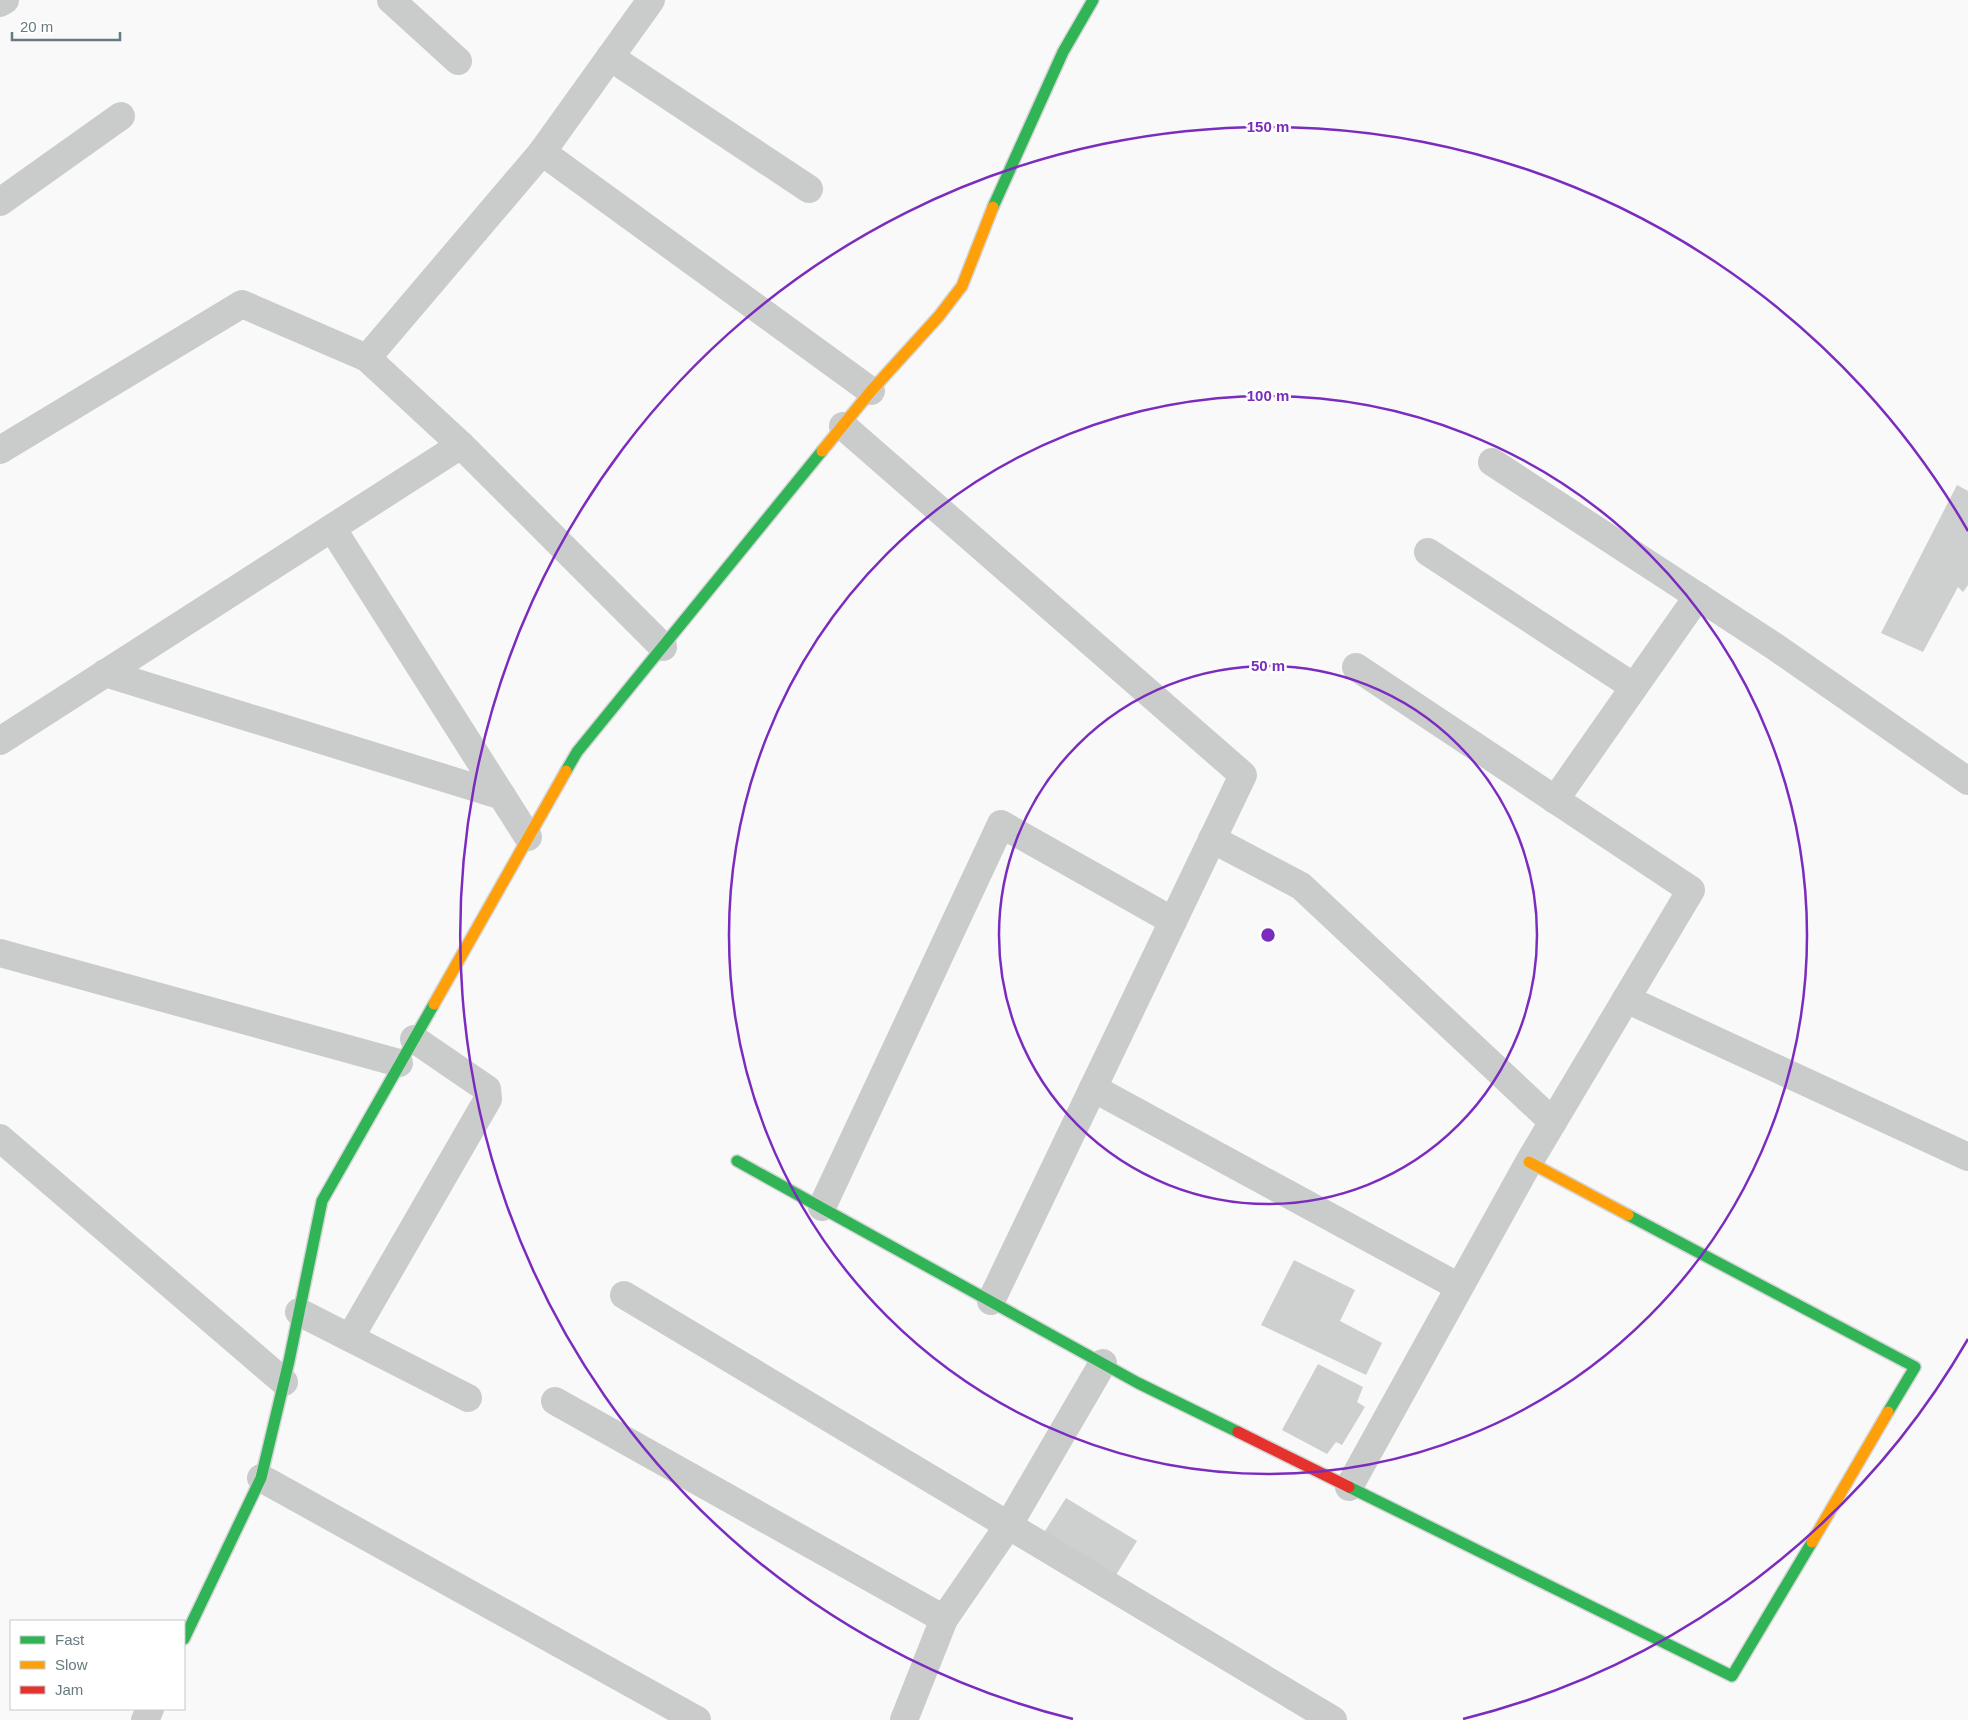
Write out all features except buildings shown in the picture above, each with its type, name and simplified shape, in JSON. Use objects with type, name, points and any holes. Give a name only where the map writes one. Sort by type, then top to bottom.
[{"type":"street","points":[[0,3],[5,0]]},
{"type":"street","points":[[390,0],[458,61]]},
{"type":"street","points":[[367,358],[542,152],[651,0]]},
{"type":"street","points":[[185,1637],[261,1478],[284,1382],[322,1201],[577,752],[871,391],[939,316],[962,286],[986,222],[1058,61],[1093,0]]},
{"type":"street","points":[[610,57],[809,189]]},
{"type":"street","points":[[0,202],[121,116]]},
{"type":"street","points":[[542,152],[871,391]]},
{"type":"street","points":[[0,450],[242,304],[367,358],[461,446],[663,647]]},
{"type":"street","points":[[843,426],[1243,775],[991,1302]]},
{"type":"street","points":[[0,741],[461,446]]},
{"type":"street","points":[[1492,462],[1774,646],[1968,781]]},
{"type":"street","points":[[332,528],[528,837]]},
{"type":"street","points":[[1428,552],[1634,688]]},
{"type":"street","points":[[1555,800],[1698,596]]},
{"type":"street","points":[[1349,1487],[1530,1162],[1690,890],[1356,667]]},
{"type":"street","points":[[105,673],[502,796]]},
{"type":"street","points":[[822,1208],[1000,824],[1173,921]]},
{"type":"street","points":[[1212,839],[1301,886],[1553,1122]]},
{"type":"street","points":[[0,953],[399,1063]]},
{"type":"street","points":[[1626,999],[1968,1157]]},
{"type":"street","points":[[350,1338],[488,1099],[486,1089],[414,1039]]},
{"type":"street","points":[[1093,1088],[1459,1287]]},
{"type":"street","points":[[0,1138],[284,1382]]},
{"type":"street","points":[[737,1160],[1103,1363],[1732,1676],[1915,1367],[1530,1162]]},
{"type":"street","points":[[624,1296],[1333,1720]]},
{"type":"street","points":[[299,1312],[468,1398]]},
{"type":"street","points":[[904,1720],[944,1619],[1008,1526],[1103,1363]]},
{"type":"street","points":[[555,1402],[944,1619]]},
{"type":"street","points":[[261,1478],[697,1720]]},
{"type":"traffic: fast","points":[[993,207],[1063,52],[1093,0]]},
{"type":"traffic: fast","points":[[566,771],[577,752],[822,451]]},
{"type":"traffic: fast","points":[[185,1637],[261,1478],[289,1361],[322,1201],[434,1004]]},
{"type":"traffic: fast","points":[[737,1161],[1138,1383],[1238,1432]]},
{"type":"traffic: fast","points":[[1628,1215],[1915,1367],[1888,1412]]},
{"type":"traffic: fast","points":[[1349,1487],[1732,1676],[1812,1542]]},
{"type":"traffic: slow","points":[[822,451],[871,391],[939,316],[962,286],[993,207]]},
{"type":"traffic: slow","points":[[434,1004],[566,771]]},
{"type":"traffic: slow","points":[[1529,1162],[1628,1215]]},
{"type":"traffic: slow","points":[[1812,1542],[1888,1412]]},
{"type":"traffic: jam","points":[[1238,1432],[1349,1487]]}]
